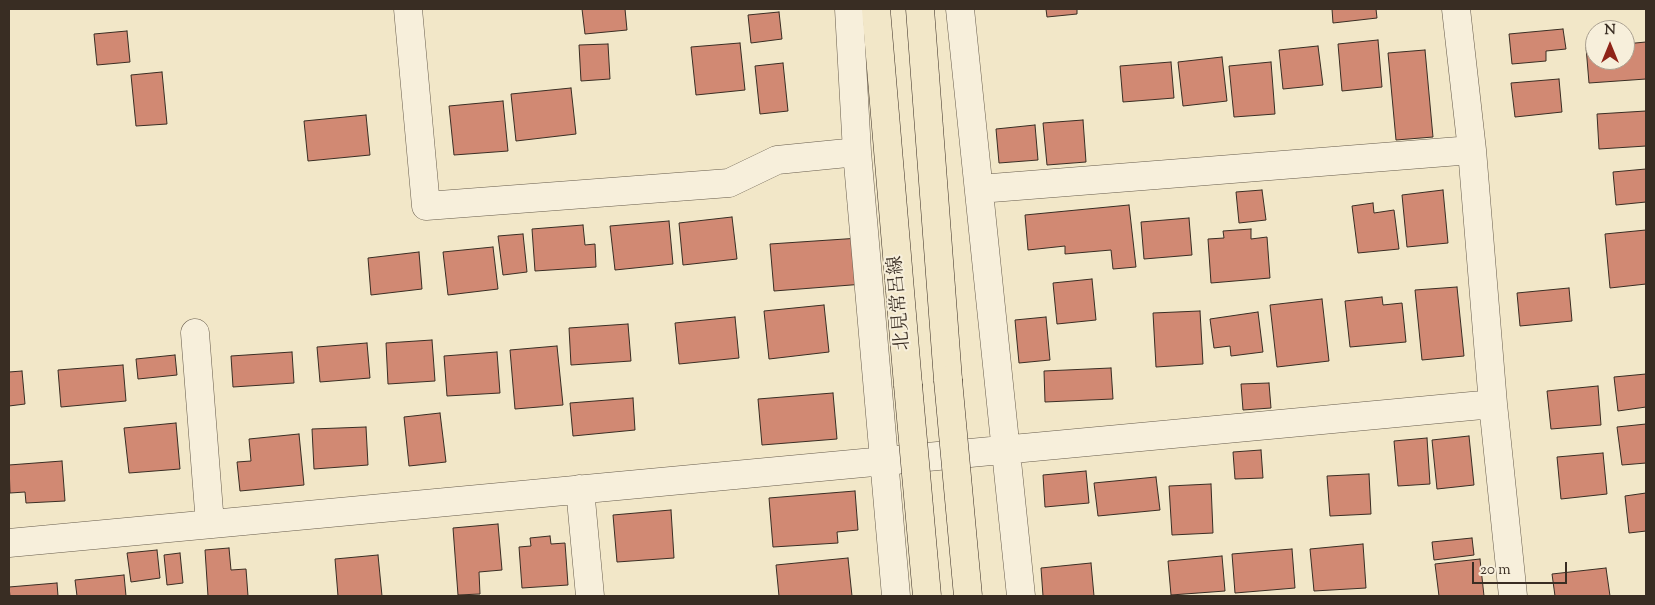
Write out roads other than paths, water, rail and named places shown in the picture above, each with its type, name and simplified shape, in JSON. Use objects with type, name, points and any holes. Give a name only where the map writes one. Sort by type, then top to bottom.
[{"type":"main road","name":"北見常呂線","points":[[876,9],[928,596]]},
{"type":"main road","points":[[920,9],[948,380],[968,596]]},
{"type":"street","points":[[408,9],[426,206],[728,183],[777,160],[857,152]]},
{"type":"street","points":[[849,9],[857,152],[896,596]]},
{"type":"street","points":[[960,9],[1021,596]]},
{"type":"street","points":[[1456,9],[1472,150],[1493,404],[1513,596]]},
{"type":"street","points":[[979,189],[1472,150]]},
{"type":"street","points":[[195,333],[210,524]]},
{"type":"street","points":[[9,543],[1493,404]]},
{"type":"street","points":[[580,489],[590,596]]}]
